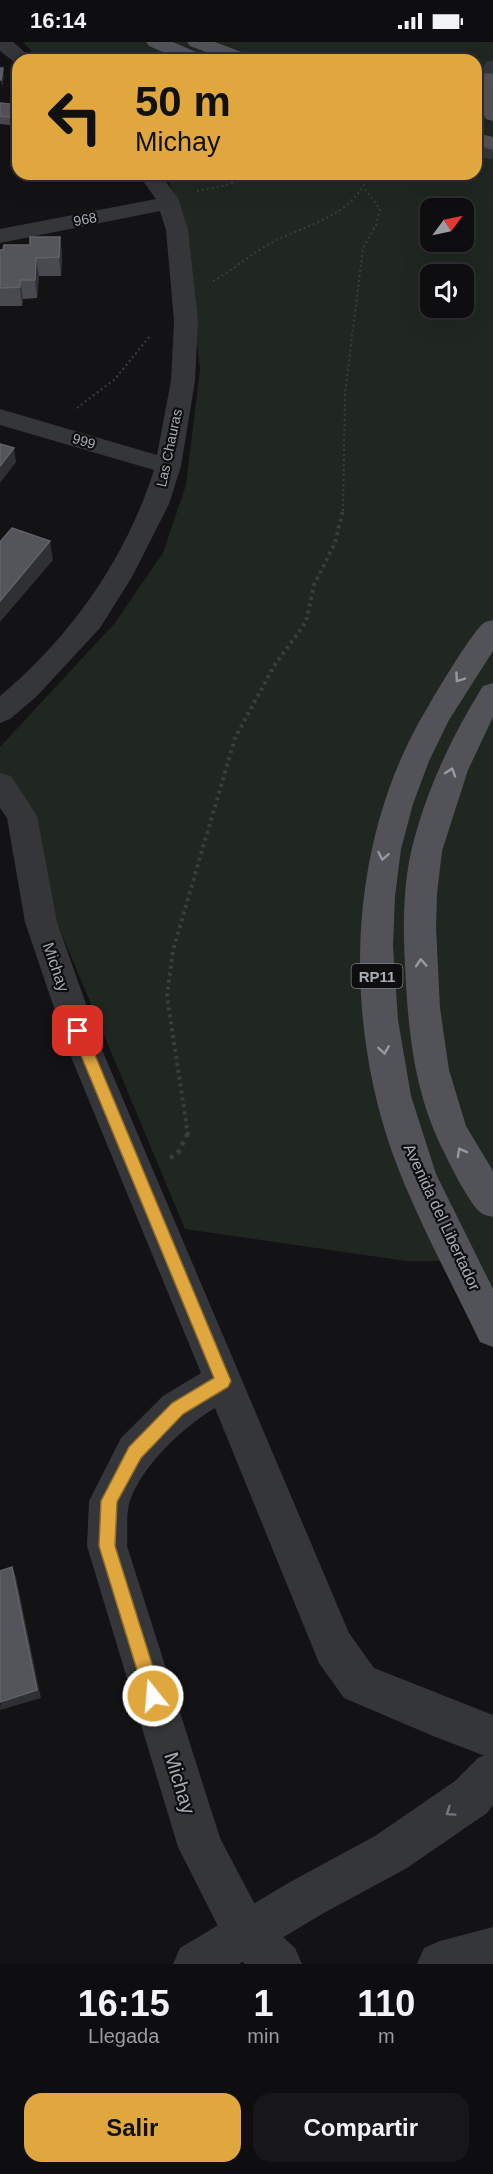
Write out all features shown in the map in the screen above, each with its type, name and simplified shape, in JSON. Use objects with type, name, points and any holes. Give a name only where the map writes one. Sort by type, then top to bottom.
[{"type":"main road","points":[[156,42],[184,54]]},
{"type":"main road","points":[[197,42],[229,54]]},
{"type":"main road","points":[[487,76],[486,96],[493,115]]},
{"type":"main road","name":"Avenida del Libertador","points":[[493,630],[453,685],[435,715],[400,796],[382,859],[377,897],[376,963],[382,1037],[391,1093],[410,1153],[493,1329]]},
{"type":"main road","name":"RP11","points":[[493,693],[473,724],[455,761],[442,800],[425,859],[419,936],[430,1060],[443,1113],[457,1145],[493,1200]]},
{"type":"street","name":"Las Chauras","points":[[0,712],[26,690],[90,621],[118,576],[156,504],[168,466],[183,381],[186,321],[177,230],[168,200],[153,180]]},
{"type":"street","name":"968","points":[[0,236],[168,200]]},
{"type":"street","name":"999","points":[[0,417],[168,466]]},
{"type":"street","name":"Michay","points":[[0,784],[21,816],[40,922],[86,1053],[334,1648],[359,1683],[433,1715],[493,1737]]},
{"type":"street","name":"Michay","points":[[223,1381],[177,1409],[135,1452],[109,1501],[107,1546],[200,1847],[246,1934],[279,1964]]},
{"type":"street","points":[[196,1964],[391,1852],[471,1797],[493,1773]]},
{"type":"street","points":[[440,1964],[493,1950]]},
{"type":"path","points":[[168,200],[240,180]]},
{"type":"path","points":[[48,431],[115,379],[183,296],[233,271],[272,243],[343,211],[365,189],[368,180]]},
{"type":"path","points":[[138,1176],[178,1153],[188,1135],[185,1103],[174,1054],[167,996],[172,950],[235,738],[274,666],[306,622],[314,585],[334,543],[343,514],[345,393],[363,248],[376,225],[380,209],[365,189]]},
{"type":"shaded area","points":[[23,42],[493,42],[493,1298],[476,1261],[406,1261],[185,1229],[0,781],[0,747],[114,624],[163,553],[186,485],[200,369],[184,240],[169,180],[482,180],[482,54],[34,54]]},
{"type":"building","points":[[0,68],[3,68],[1,80],[0,80]]},
{"type":"building","points":[[0,103],[12,104],[12,117],[0,116]]},
{"type":"building","points":[[30,237],[60,237],[59,257],[36,258],[35,280],[20,280],[20,287],[0,288],[0,250],[3,250],[4,245],[30,245]]},
{"type":"building","points":[[0,444],[14,448],[0,466]]},
{"type":"building","points":[[12,528],[50,541],[0,601],[0,542]]},
{"type":"building","points":[[12,1567],[37,1690],[0,1702],[0,1571]]},
{"type":"route","points":[[78,1031],[223,1381],[177,1409],[135,1452],[109,1501],[107,1546],[153,1696]]}]
